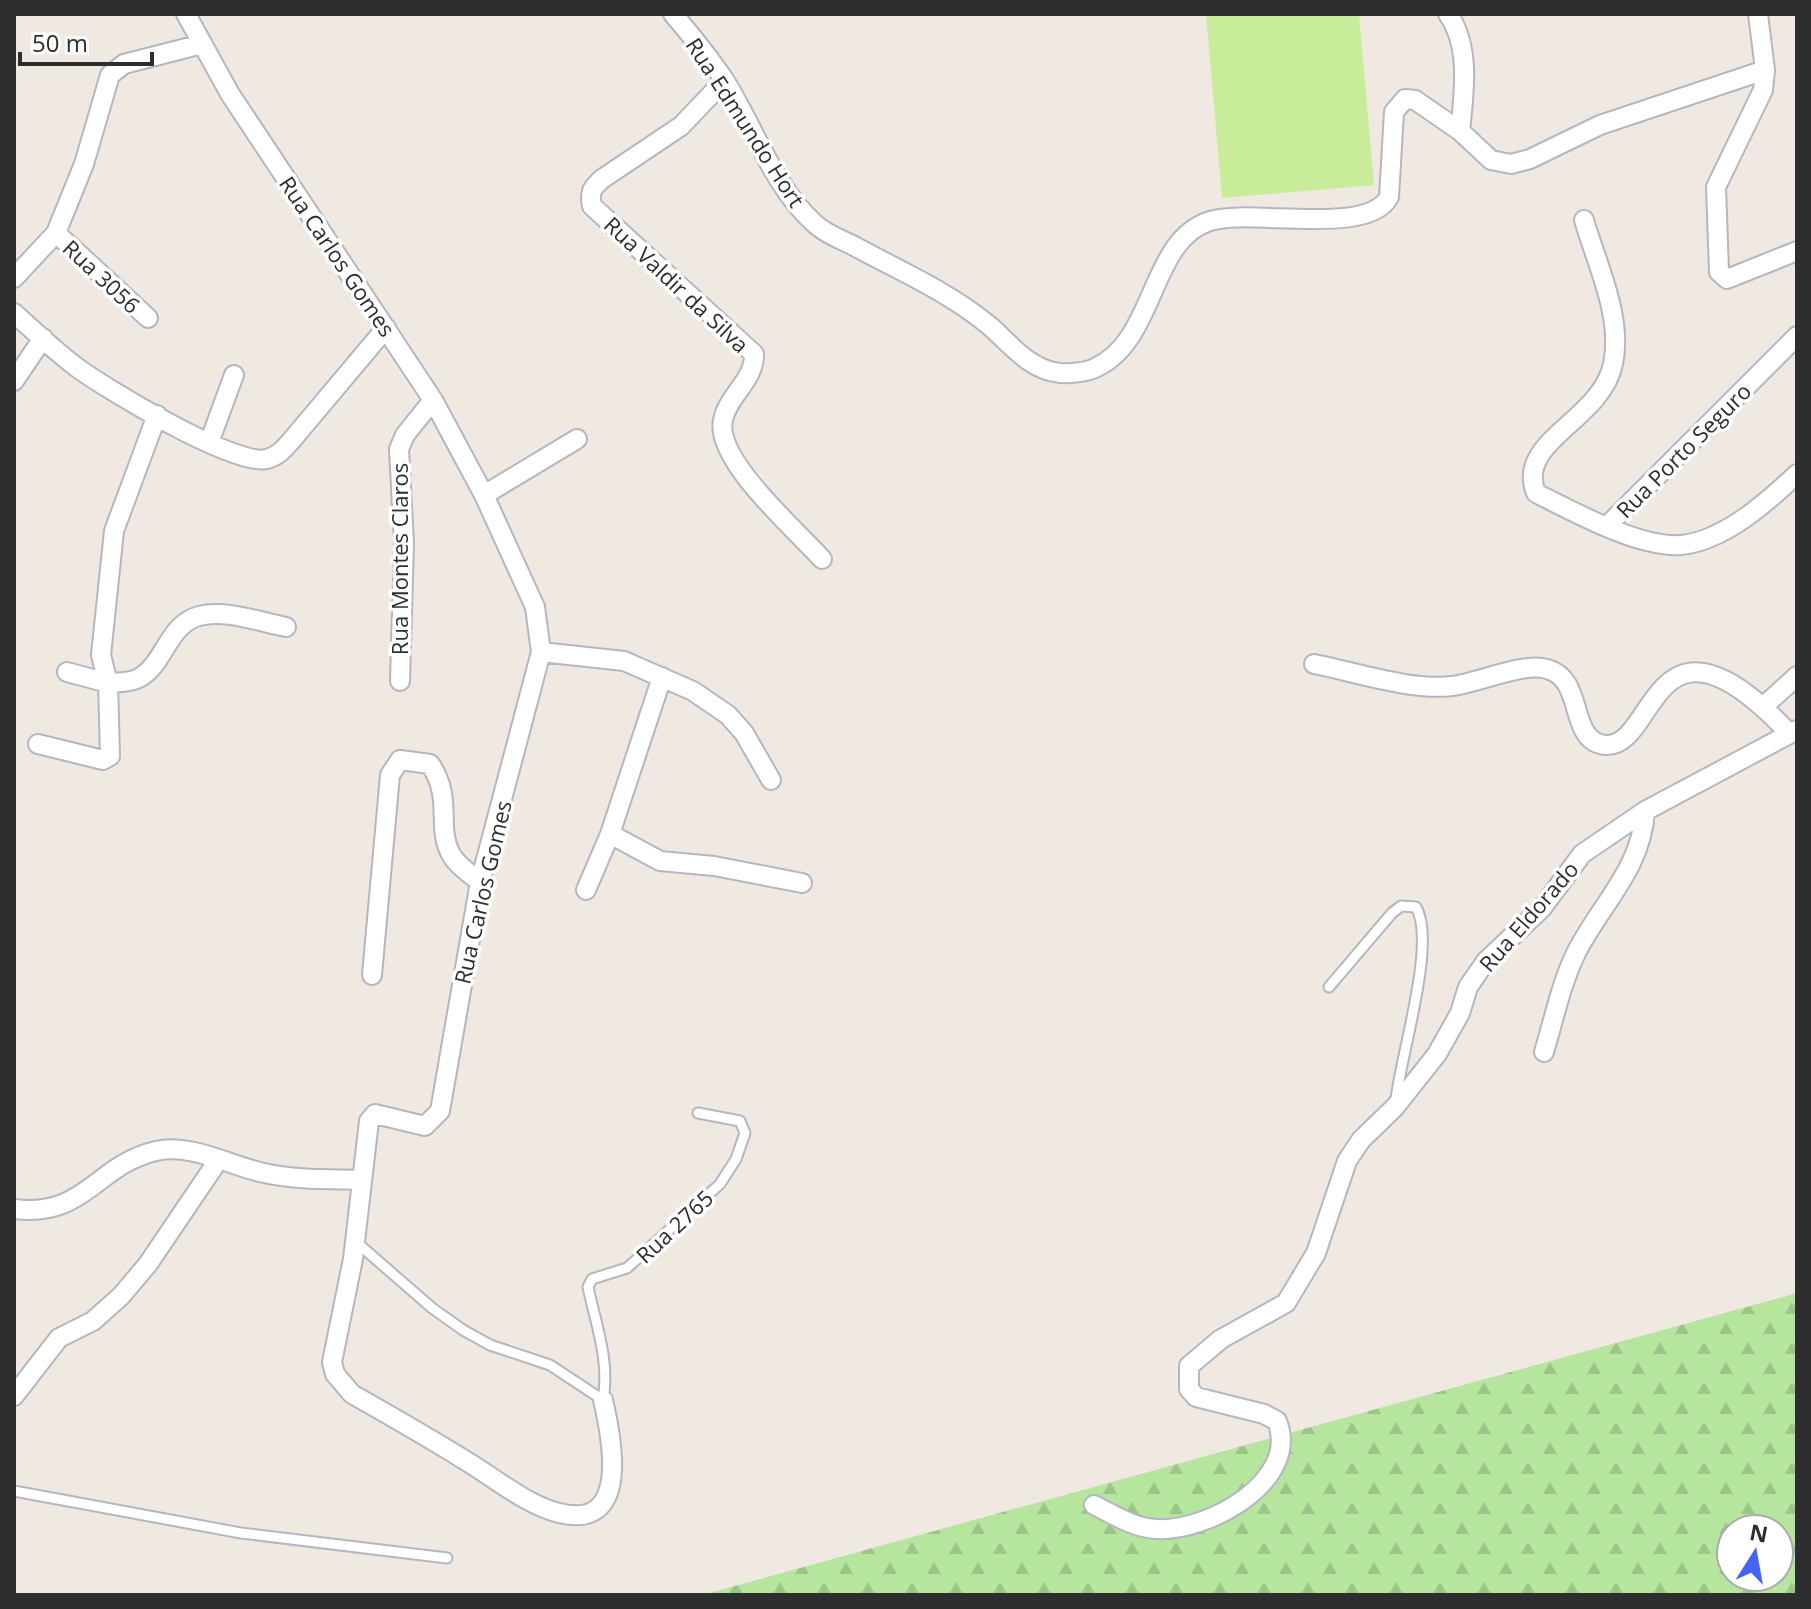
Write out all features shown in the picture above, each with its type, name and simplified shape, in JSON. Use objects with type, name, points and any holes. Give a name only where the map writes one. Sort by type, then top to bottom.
[{"type":"street","name":"Rua Carlos Gomes","points":[[186,14],[230,94],[433,400],[484,495],[535,607],[541,652],[480,882],[440,1111],[425,1126],[375,1114],[369,1121],[354,1240],[332,1362],[335,1374],[352,1394],[557,1513],[578,1515],[594,1511],[606,1498],[613,1476],[614,1456],[603,1400]]},
{"type":"street","name":"Rua Edmundo Hort","points":[[673,14],[724,81],[791,196],[816,225],[933,286],[991,327],[1017,355],[1059,373],[1092,370],[1118,356],[1140,322],[1171,254],[1194,227],[1213,219],[1330,218],[1372,213],[1384,207],[1389,197],[1394,112],[1405,99],[1415,100],[1460,131],[1491,160],[1511,164],[1530,159],[1600,125],[1765,70]]},
{"type":"street","points":[[1448,14],[1461,46],[1465,75],[1460,131]]},
{"type":"street","points":[[1758,14],[1765,70],[1756,110],[1716,187],[1719,272],[1727,279],[1797,251]]},
{"type":"street","points":[[14,278],[56,233],[84,164],[110,75],[124,64],[202,44]]},
{"type":"street","name":"Rua Valdir da Silva","points":[[724,81],[681,126],[592,188],[592,206],[754,354],[750,375],[732,395],[723,420],[724,446],[742,473],[822,559]]},
{"type":"street","name":"Rua Porto Seguro","points":[[1584,220],[1615,322],[1613,365],[1605,389],[1597,401],[1542,450],[1531,466],[1530,479],[1536,493],[1608,525],[1797,336]]},
{"type":"street","name":"Rua 3056","points":[[56,233],[148,318]]},
{"type":"street","points":[[14,313],[109,389],[209,443],[243,458],[265,460],[279,454],[386,328]]},
{"type":"street","points":[[14,381],[43,338]]},
{"type":"street","points":[[209,443],[234,375]]},
{"type":"street","name":"Rua Montes Claros","points":[[400,681],[404,543],[399,449],[405,435],[433,400]]},
{"type":"street","points":[[38,744],[107,759],[110,756],[108,683],[101,655],[114,531],[139,454],[157,415]]},
{"type":"street","points":[[484,495],[577,439]]},
{"type":"street","points":[[1608,525],[1646,542],[1684,545],[1707,537],[1745,516],[1797,474]]},
{"type":"street","points":[[67,672],[108,683],[138,678],[154,663],[171,636],[196,616],[233,616],[286,627]]},
{"type":"street","points":[[541,652],[624,661],[693,691],[728,715],[744,733],[771,780]]},
{"type":"street","points":[[1314,664],[1431,687],[1452,686],[1545,668],[1563,677],[1570,686],[1582,727],[1590,740],[1602,745],[1616,745],[1631,734],[1654,694],[1675,675],[1713,676],[1764,706],[1793,731]]},
{"type":"street","points":[[1764,706],[1797,676]]},
{"type":"street","points":[[586,890],[610,834],[662,677]]},
{"type":"street","name":"Rua Eldorado","points":[[1094,1505],[1132,1525],[1158,1530],[1211,1521],[1241,1504],[1259,1486],[1281,1445],[1277,1421],[1264,1414],[1196,1397],[1189,1389],[1189,1366],[1221,1339],[1286,1303],[1316,1253],[1347,1161],[1361,1140],[1395,1107],[1437,1054],[1460,1013],[1468,987],[1486,961],[1542,908],[1582,854],[1645,811],[1793,731]]},
{"type":"street","points":[[372,975],[390,775],[400,760],[430,764],[443,783],[447,844],[460,866],[480,882]]},
{"type":"street","points":[[1544,1052],[1575,955],[1630,869],[1644,832],[1645,811]]},
{"type":"street","points":[[610,834],[660,861],[714,866],[802,883]]},
{"type":"street","points":[[14,1209],[40,1212],[68,1205],[123,1164],[157,1151],[219,1159],[264,1173],[362,1180]]},
{"type":"street","points":[[14,1396],[59,1338],[107,1312],[130,1286],[219,1159]]},
{"type":"lane","points":[[1329,987],[1392,913],[1401,906],[1416,907],[1422,933],[1414,1014],[1395,1107]]},
{"type":"lane","name":"Rua 2765","points":[[603,1400],[606,1382],[604,1352],[588,1287],[592,1279],[627,1268],[720,1184],[736,1159],[745,1133],[740,1121],[698,1113]]},
{"type":"lane","points":[[354,1240],[432,1308],[463,1330],[490,1345],[550,1365],[603,1400]]},
{"type":"lane","points":[[14,1491],[241,1533],[447,1558]]},
{"type":"green space","points":[[1206,14],[1359,14],[1374,185],[1222,198]]},
{"type":"green space","points":[[1797,1293],[1797,1595],[702,1595]]}]
